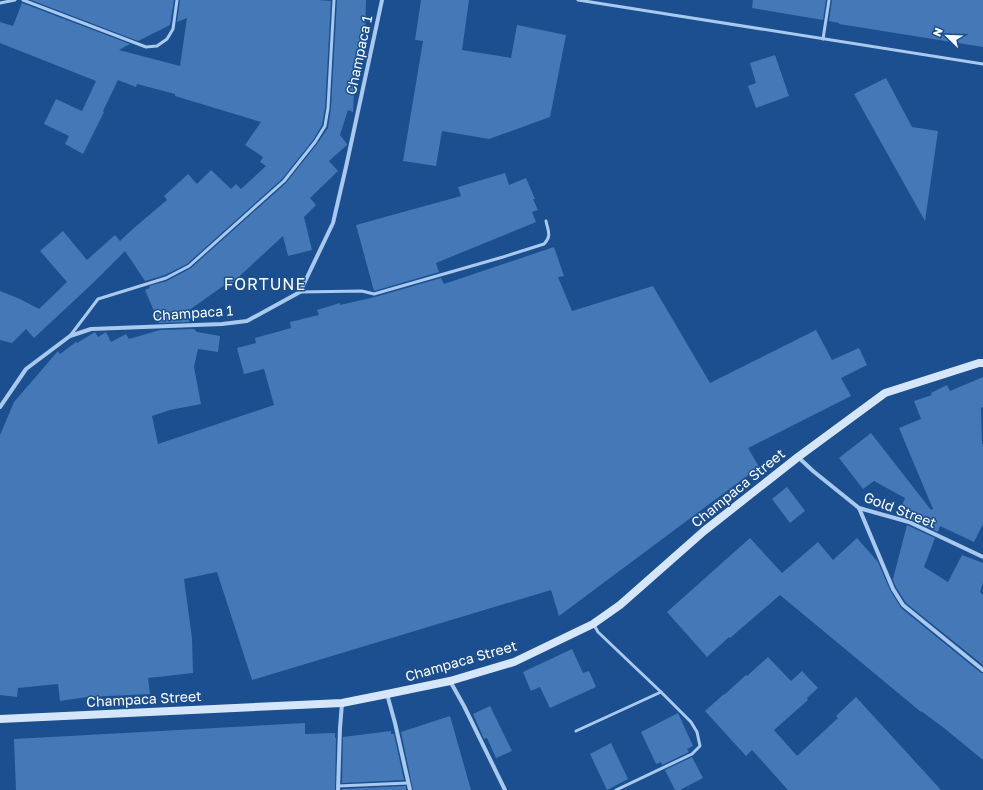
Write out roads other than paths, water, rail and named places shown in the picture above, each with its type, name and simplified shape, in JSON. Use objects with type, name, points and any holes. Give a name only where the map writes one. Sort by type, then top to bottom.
[{"type":"street","name":"Champaca 1","points":[[0,408],[26,369],[70,336],[91,329],[222,324],[247,320],[300,292],[333,223],[382,0]]},
{"type":"street","name":"Champaca Street","points":[[0,719],[342,703],[450,681],[514,662],[592,624],[620,605],[704,531],[798,457],[885,393],[983,363]]},
{"type":"street","name":"Gold Street","points":[[798,457],[859,508],[908,522],[983,557]]},
{"type":"street","points":[[859,508],[893,589],[903,605],[983,670]]},
{"type":"street","points":[[450,681],[464,706],[505,790]]},
{"type":"street","points":[[387,694],[410,790]]},
{"type":"street","points":[[338,788],[342,703]]},
{"type":"lane","points":[[0,3],[15,0]]},
{"type":"lane","points":[[23,0],[146,47],[157,46],[167,39],[173,29],[178,0]]},
{"type":"lane","points":[[70,336],[98,299],[166,278],[189,266],[284,181],[316,142],[325,126],[328,108],[334,0]]},
{"type":"lane","points":[[578,0],[983,64]]},
{"type":"lane","points":[[823,38],[828,0]]},
{"type":"lane","points":[[300,292],[362,291],[374,294],[474,266],[544,244],[550,234],[546,221]]},
{"type":"lane","points":[[592,624],[598,632],[691,722],[697,732],[700,746],[692,754],[616,790]]},
{"type":"lane","points":[[576,731],[661,692]]},
{"type":"lane","points":[[338,788],[408,782]]},
{"type":"district","name":"FORTUNE","points":[[265,284]]}]
